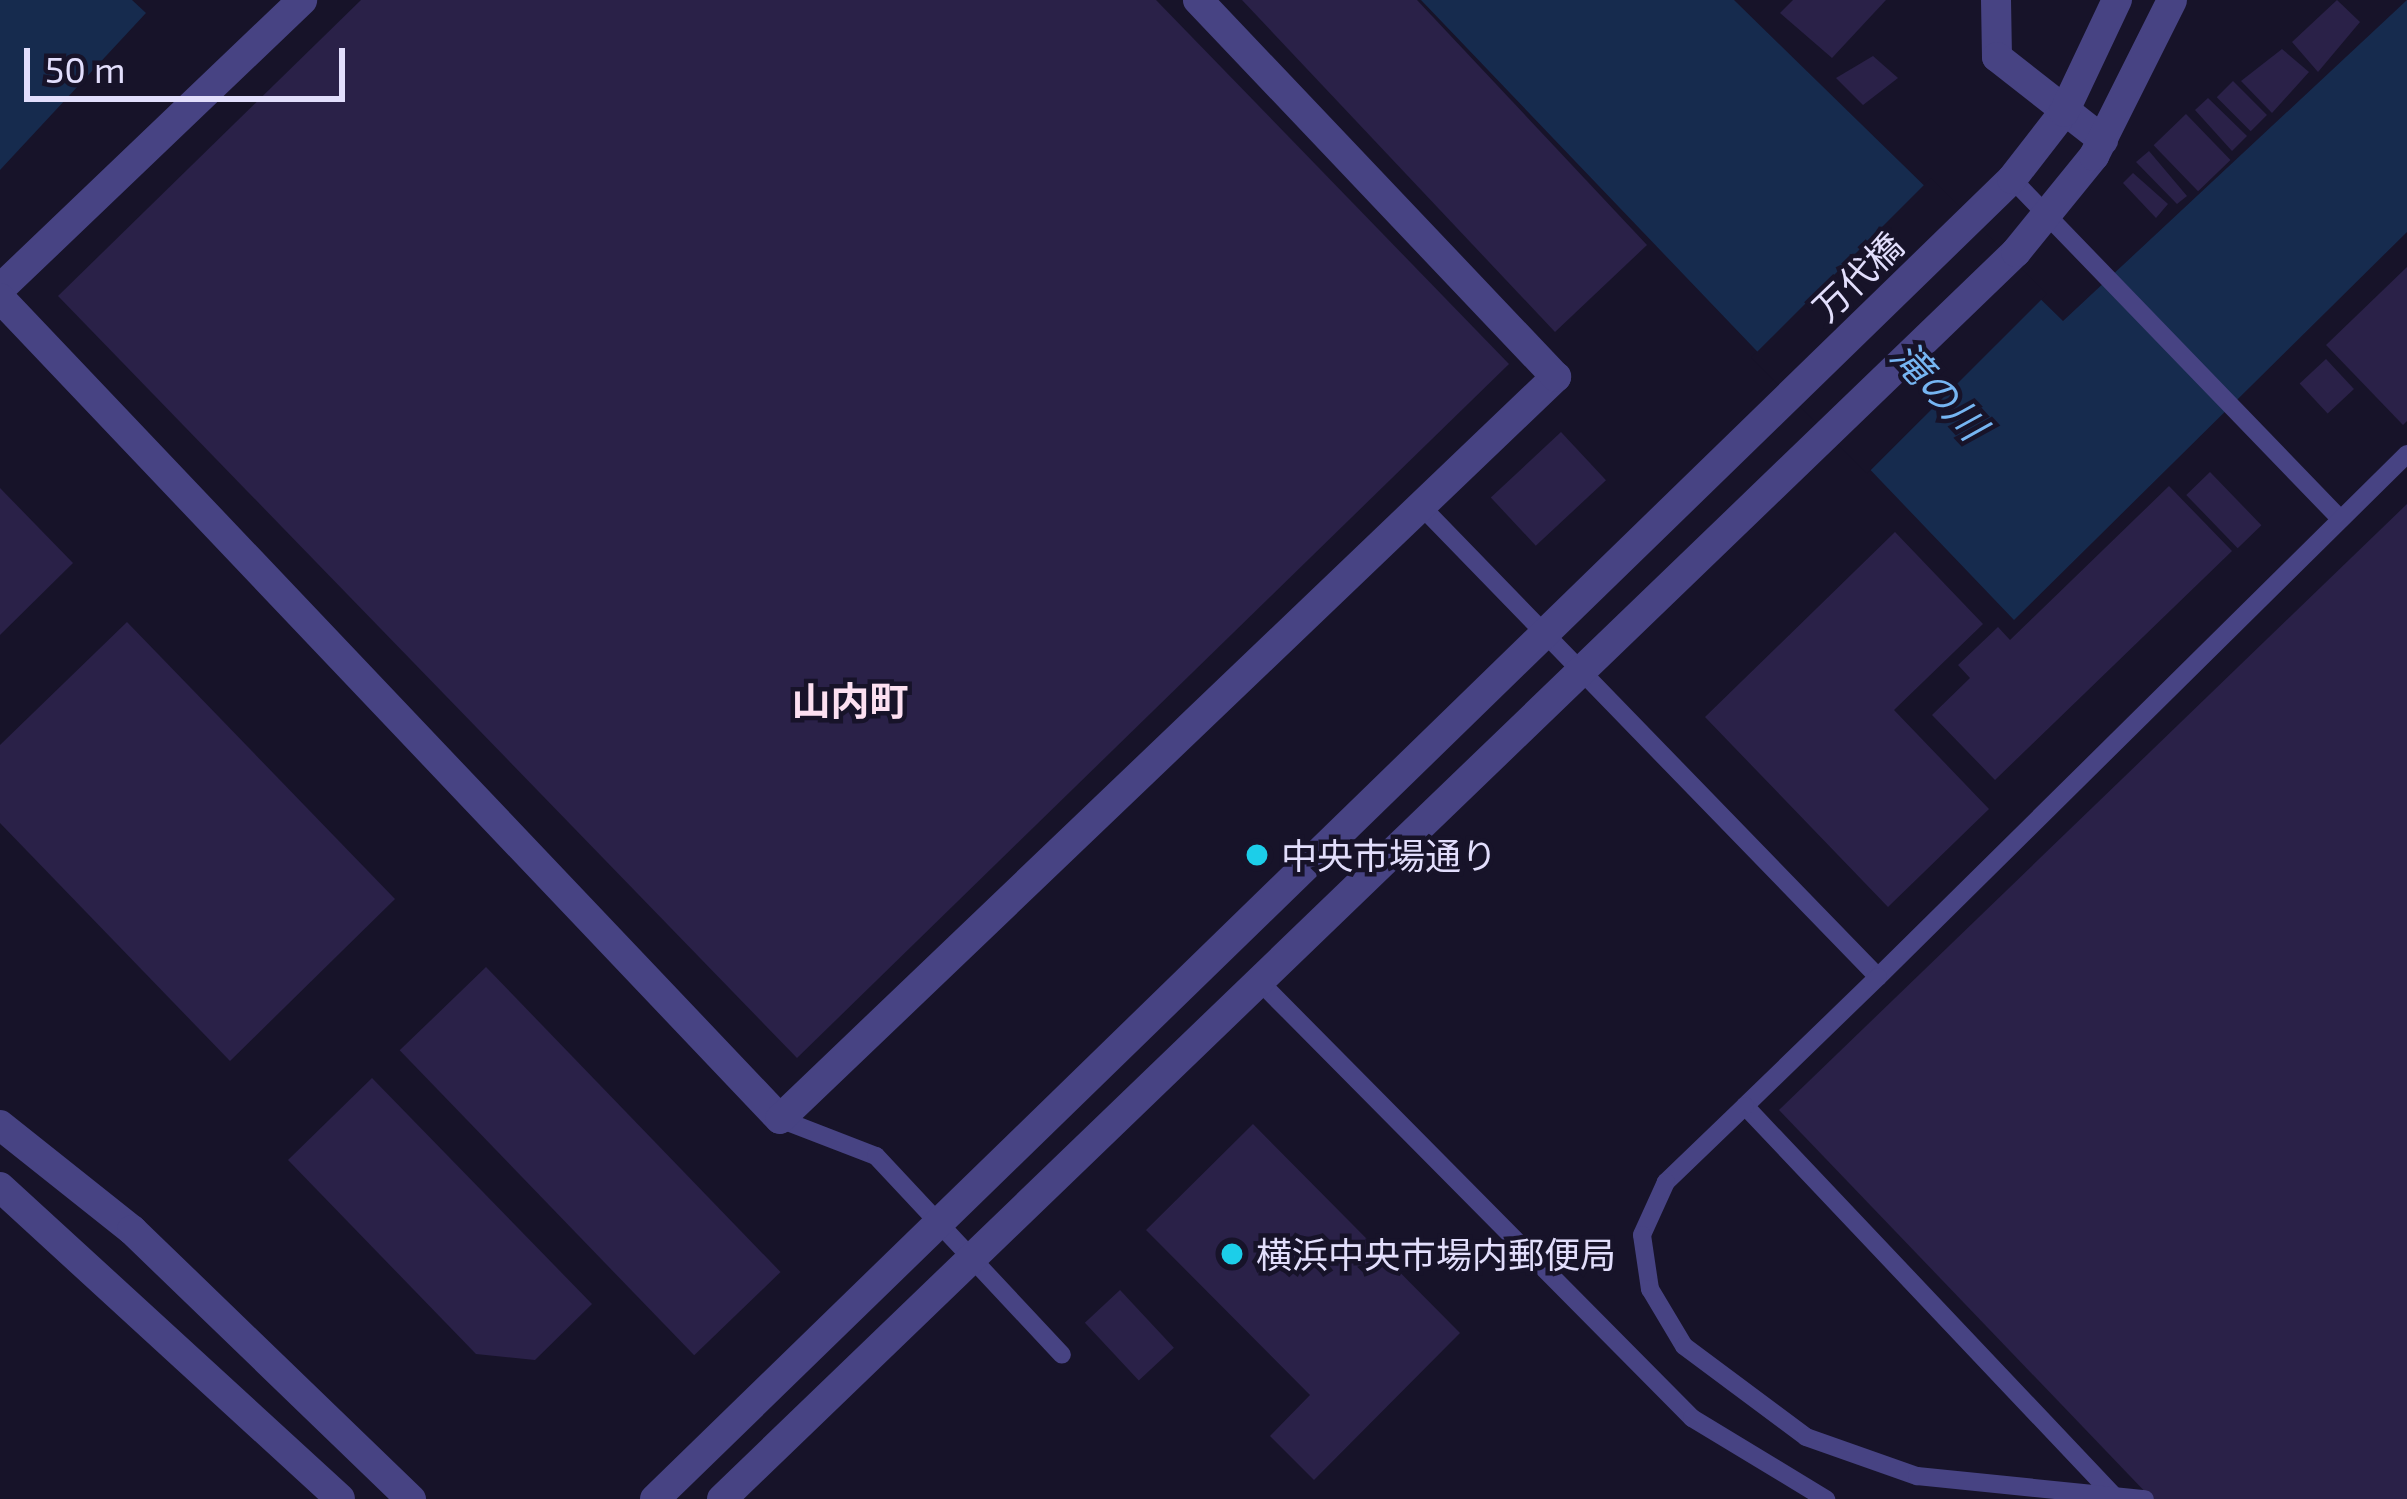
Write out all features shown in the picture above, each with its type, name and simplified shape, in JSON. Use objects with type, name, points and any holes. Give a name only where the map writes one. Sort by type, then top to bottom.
[{"type":"street","points":[[0,289],[302,0]]},
{"type":"street","points":[[0,298],[780,1119],[1556,377],[1198,0]]},
{"type":"street","points":[[1996,0],[1997,57],[2103,140]]},
{"type":"street","points":[[2012,179],[2064,112],[2116,0]]},
{"type":"street","points":[[722,1499],[2016,251],[2048,217],[2103,140],[2172,0]]},
{"type":"street","name":"万代橋","points":[[1544,634],[2012,179]]},
{"type":"street","points":[[655,1499],[1544,634]]},
{"type":"street","points":[[0,1125],[131,1231],[411,1499]]},
{"type":"street","points":[[0,1187],[340,1499]]},
{"type":"lane","points":[[2012,179],[2339,518]]},
{"type":"lane","points":[[2145,1499],[1917,1475],[1806,1437],[1684,1346],[1650,1289],[1642,1235],[1666,1183],[2407,454]]},
{"type":"lane","points":[[1421,506],[1878,977]]},
{"type":"lane","points":[[1260,982],[1676,1404],[1826,1499]]},
{"type":"lane","points":[[1745,1106],[2117,1499]]},
{"type":"lane","points":[[780,1119],[877,1156],[1062,1354]]},
{"type":"water","points":[[0,0],[132,0],[146,13],[0,170]]},
{"type":"water","name":"滝の川","points":[[1421,0],[1734,0],[2063,321],[2407,0],[2407,232],[2014,620]]},
{"type":"pier","points":[[1931,178],[2047,294],[1867,474],[1751,358]]},
{"type":"building","points":[[361,0],[1156,0],[1509,364],[797,1058],[58,296]]},
{"type":"building","points":[[1242,0],[1417,0],[1647,245],[1555,332]]},
{"type":"building","points":[[1793,0],[1886,0],[1832,58],[1780,13]]},
{"type":"building","points":[[2337,0],[2360,22],[2318,72],[2292,42]]},
{"type":"building","points":[[2282,49],[2309,72],[2272,113],[2241,81]]},
{"type":"building","points":[[1873,56],[1898,78],[1863,105],[1836,78]]},
{"type":"building","points":[[2233,81],[2267,115],[2251,131],[2217,97]]},
{"type":"building","points":[[2208,98],[2247,136],[2232,151],[2195,110]]},
{"type":"building","points":[[2186,114],[2230,160],[2198,191],[2154,145]]},
{"type":"building","points":[[2149,151],[2187,196],[2177,204],[2136,162]]},
{"type":"building","points":[[2133,173],[2168,204],[2156,218],[2123,183]]},
{"type":"building","points":[[2407,267],[2407,421],[2403,425],[2326,345]]},
{"type":"building","points":[[2326,359],[2354,389],[2328,414],[2300,384]]},
{"type":"building","points":[[1561,432],[1606,480],[1536,546],[1491,497]]},
{"type":"building","points":[[2210,472],[2261,525],[2238,548],[2186,495]]},
{"type":"building","points":[[2169,486],[2232,551],[1995,780],[1932,715],[1970,678],[1958,665],[1998,627],[2010,640]]},
{"type":"building","points":[[0,488],[73,563],[0,635]]},
{"type":"building","points":[[2407,504],[2407,1499],[2152,1499],[1779,1110]]},
{"type":"building","points":[[1895,532],[1983,624],[1894,710],[1989,809],[1888,907],[1705,717]]},
{"type":"building","points":[[127,622],[395,899],[230,1061],[0,823],[0,745]]},
{"type":"building","points":[[486,967],[781,1272],[694,1355],[400,1050]]},
{"type":"building","points":[[372,1078],[592,1304],[535,1360],[476,1354],[288,1160]]},
{"type":"building","points":[[1253,1124],[1460,1333],[1314,1480],[1270,1436],[1310,1395],[1146,1230]]},
{"type":"building","points":[[1120,1290],[1174,1348],[1139,1381],[1085,1323]]},
{"type":"place","name":"中央市場通り","points":[[1257,855]]},
{"type":"place","name":"横浜中央市場内郵便局","points":[[1232,1254]]},
{"type":"district","name":"山内町","points":[[850,700]]}]
